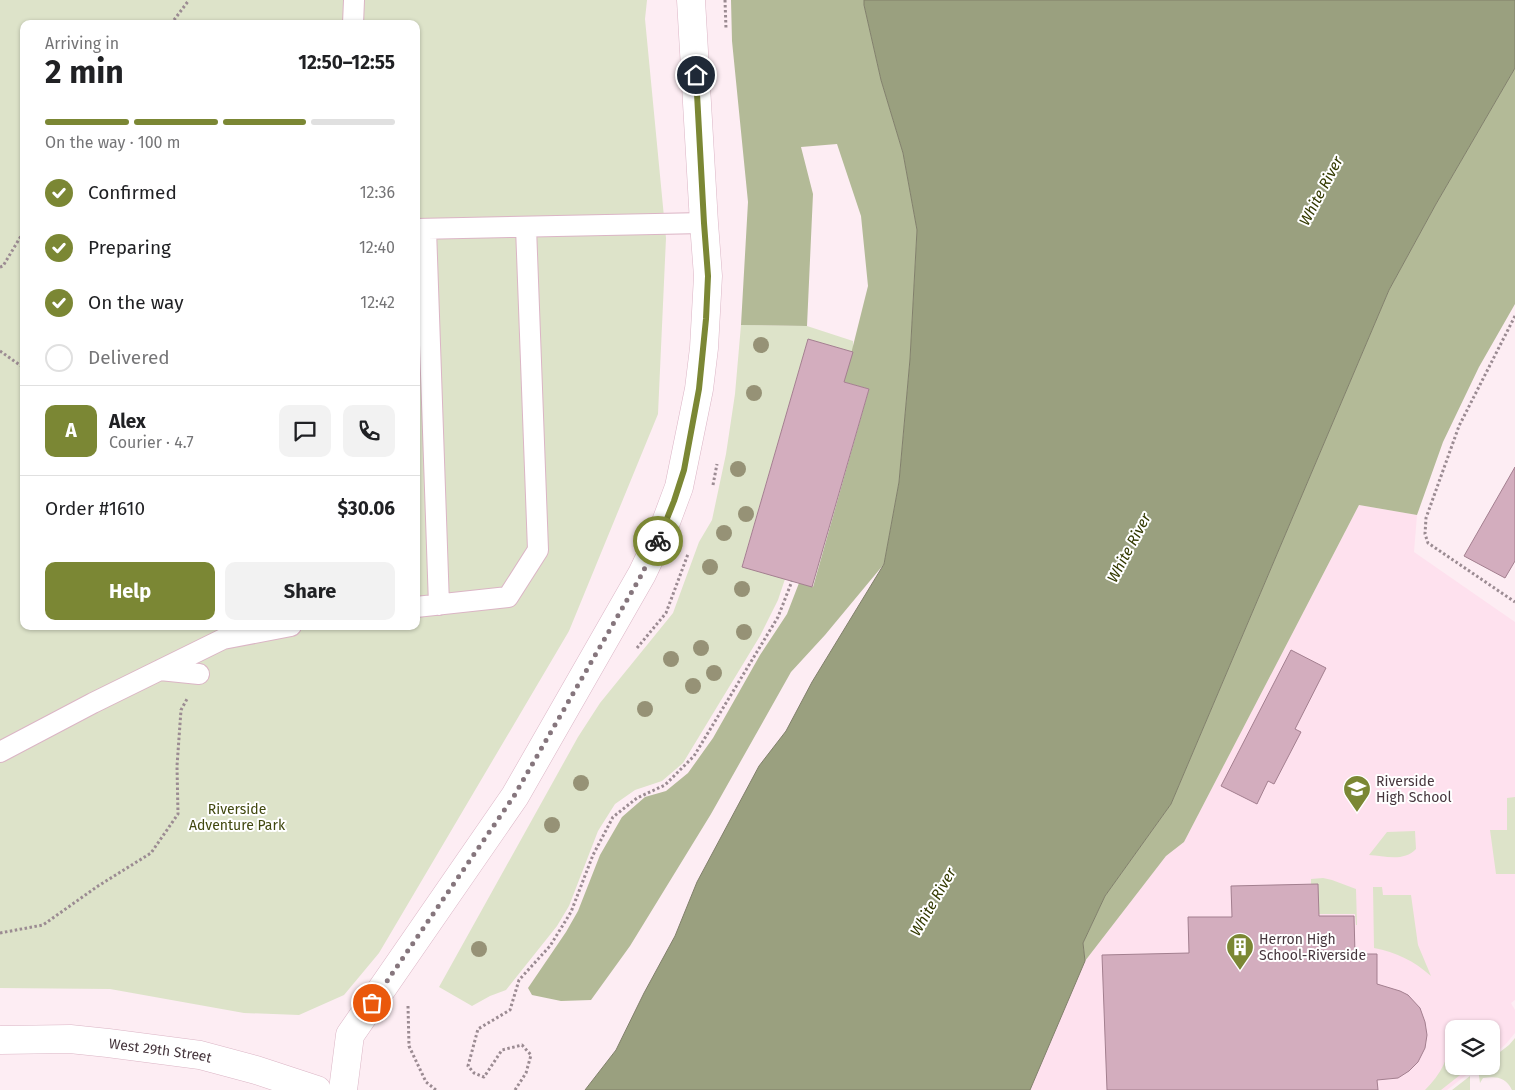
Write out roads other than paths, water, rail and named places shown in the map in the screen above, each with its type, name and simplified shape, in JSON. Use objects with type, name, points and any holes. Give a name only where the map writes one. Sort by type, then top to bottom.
[{"type":"street","points":[[343,1090],[350,1035],[514,796],[642,574],[663,530],[677,494],[684,470],[702,364],[708,276],[691,0]]},
{"type":"street","name":"West 29th Street","points":[[0,1040],[70,1040],[200,1055],[256,1070],[317,1090]]},
{"type":"lane","points":[[352,20],[354,0]]},
{"type":"lane","points":[[439,605],[421,229],[704,223]]},
{"type":"lane","points":[[420,607],[508,597],[538,550],[526,227]]},
{"type":"lane","points":[[0,752],[93,703],[223,639],[270,630]]},
{"type":"lane","points":[[160,670],[199,674]]},
{"type":"water","name":"White River","points":[[864,0],[1515,0],[1515,68],[1436,204],[1389,290],[1171,804],[1105,896],[1083,943],[1085,961],[1030,1090],[585,1090],[616,1050],[675,936],[697,882],[759,766],[786,731],[812,682],[884,564],[899,482],[910,359],[917,230],[903,153],[881,80]]},
{"type":"place","name":"Riverside High School","points":[[1357,813]]},
{"type":"place","name":"Herron High School-Riverside","points":[[1240,971]]},
{"type":"park label","name":"Riverside Adventure Park","points":[[237,818]]}]
